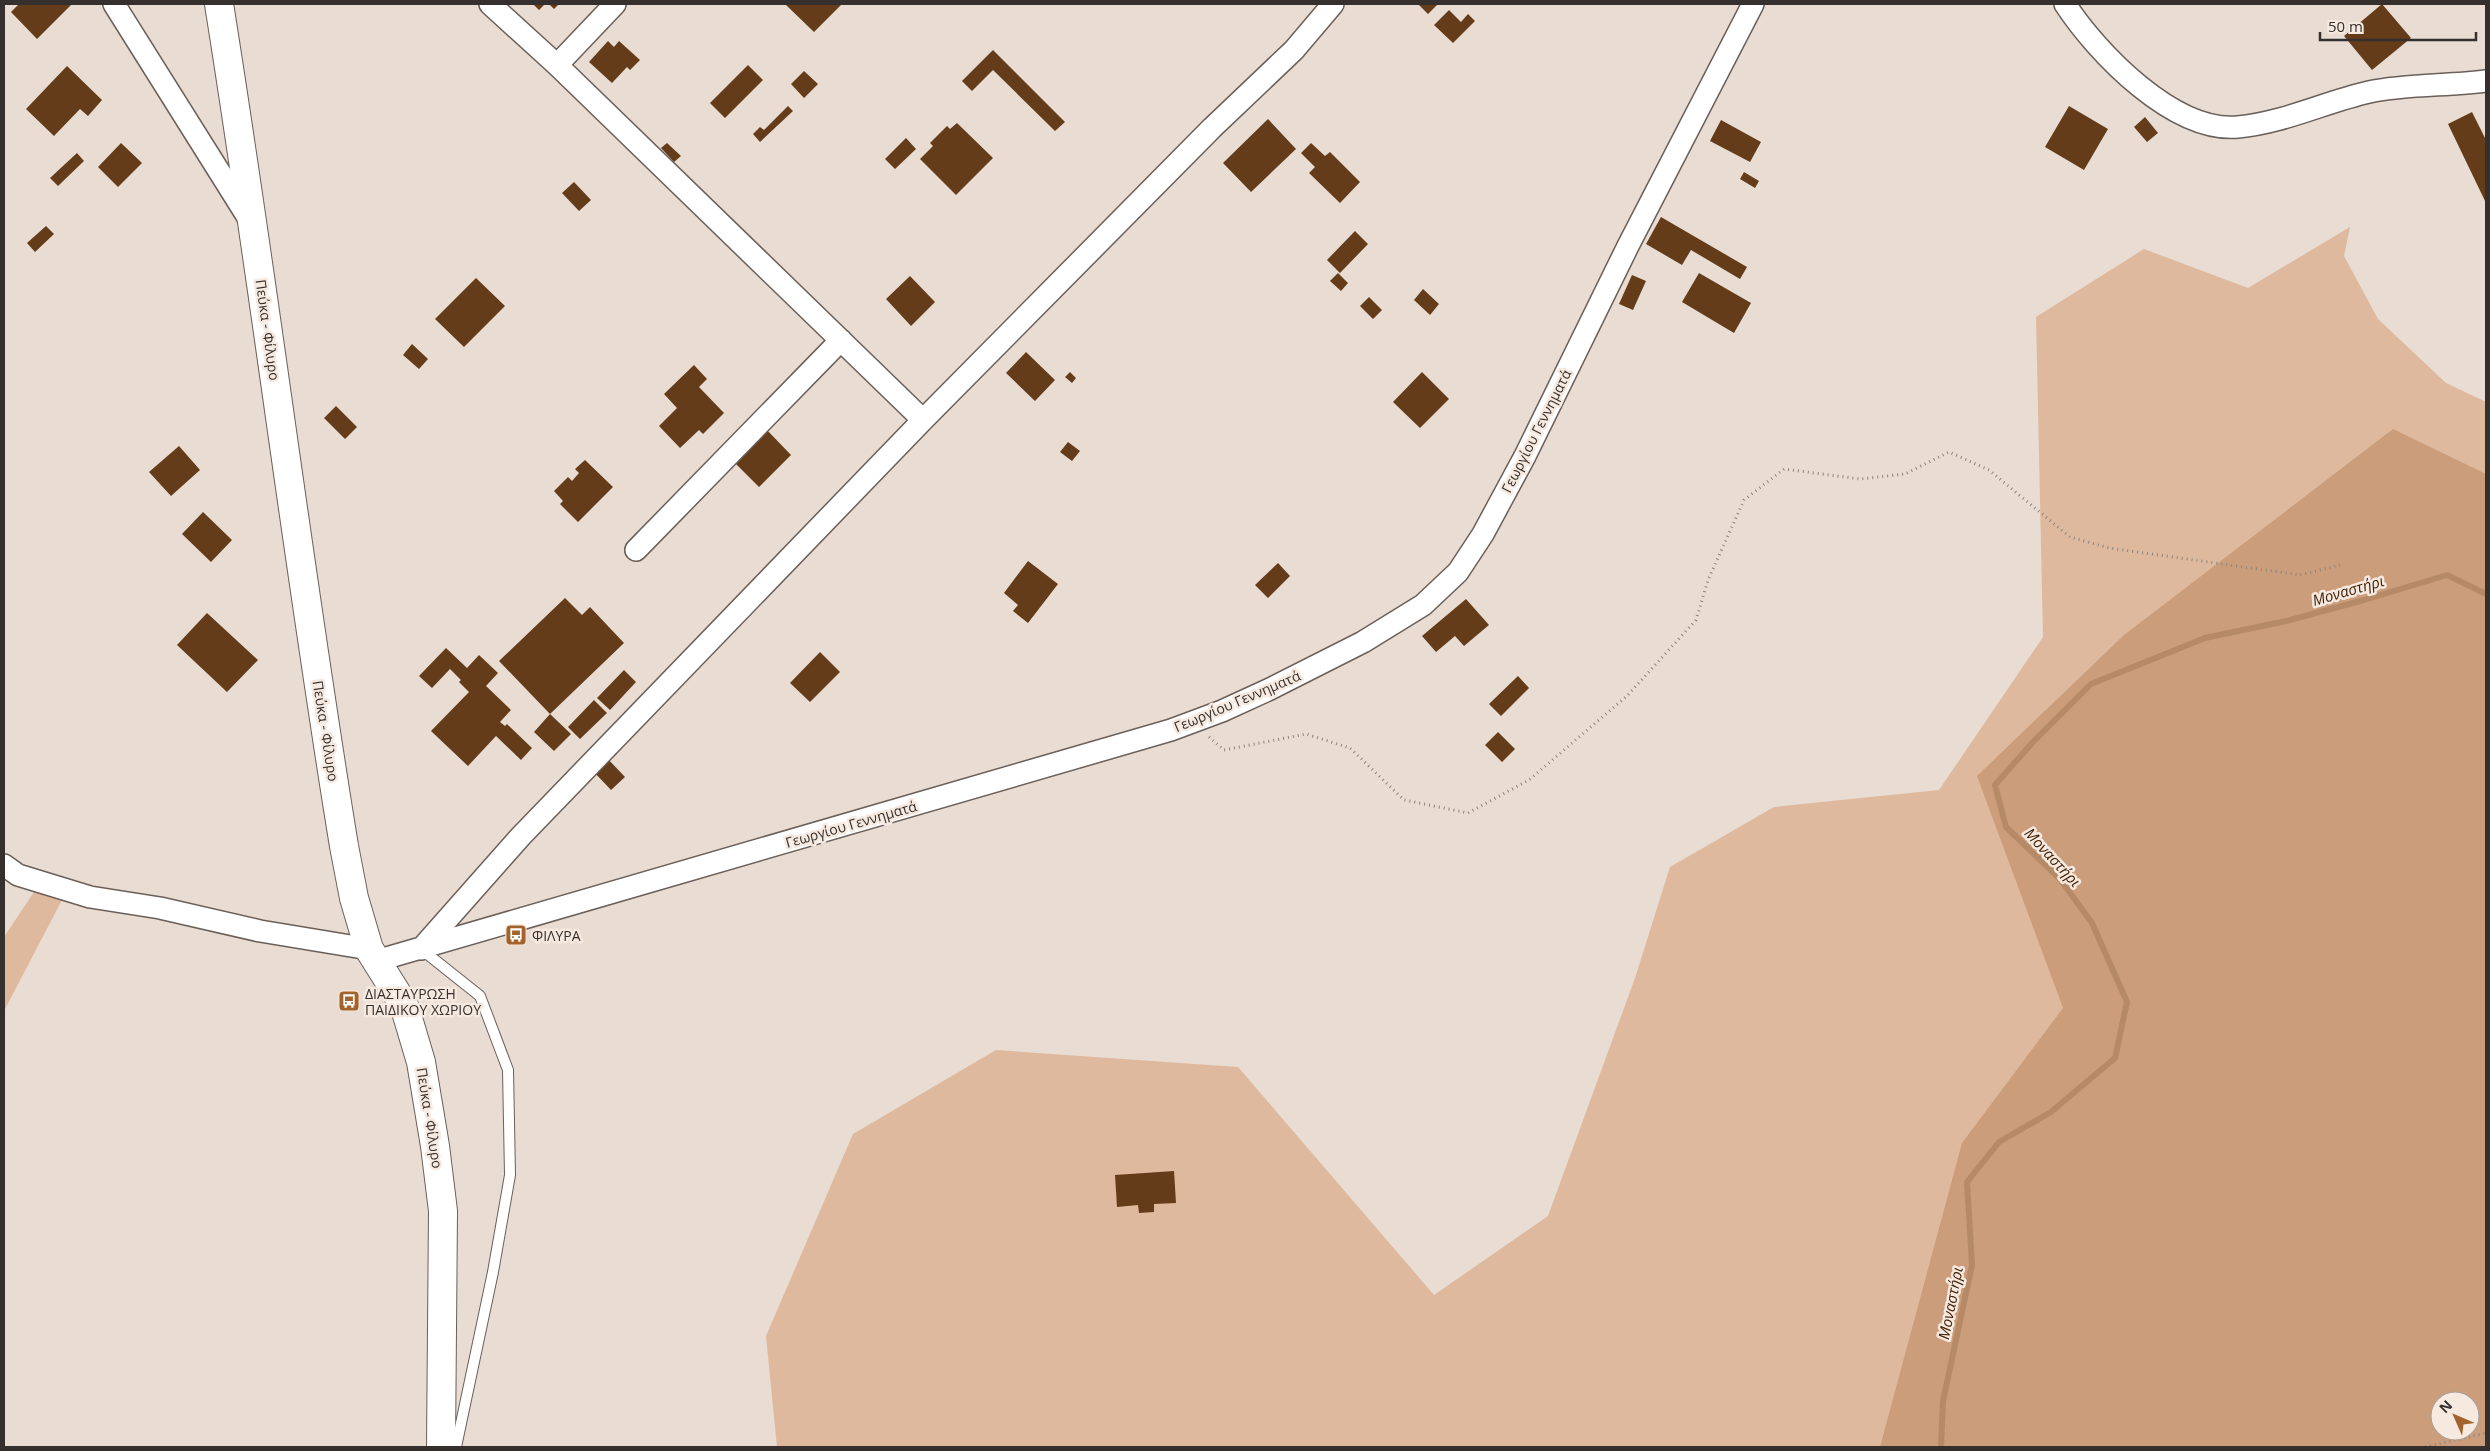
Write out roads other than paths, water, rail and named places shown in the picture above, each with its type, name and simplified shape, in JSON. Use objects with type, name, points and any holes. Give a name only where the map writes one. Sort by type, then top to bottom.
[{"type":"main road","name":"Πεύκα - Φίλυρο","points":[[220,4],[254,225],[294,524],[337,808],[354,898],[373,955],[404,1005],[421,1062],[436,1146],[444,1211],[441,1447]]},
{"type":"street","points":[[114,4],[254,225]]},
{"type":"street","points":[[490,4],[557,65],[923,420]]},
{"type":"street","points":[[557,65],[615,4]]},
{"type":"street","points":[[421,949],[521,836],[923,420],[1212,128],[1294,50],[1333,4]]},
{"type":"street","name":"Γεωργίου Γεννηματά","points":[[373,955],[421,949],[927,803],[1191,722],[1270,689],[1363,642],[1423,605],[1458,572],[1483,534],[1525,456],[1628,246],[1753,4]]},
{"type":"street","points":[[2065,4],[2094,42],[2145,89],[2186,116],[2211,126],[2237,127],[2274,120],[2371,92],[2486,81]]},
{"type":"street","points":[[636,550],[841,340]]},
{"type":"street","points":[[4,864],[18,875],[90,897],[160,908],[373,955]]},
{"type":"lane","points":[[421,949],[480,996],[508,1070],[510,1175],[493,1272],[456,1447]]},
{"type":"waterway","name":"Μοναστήρι","points":[[1941,1447],[1943,1401],[1972,1265],[1967,1182],[1999,1142],[2051,1112],[2115,1058],[2127,1002],[2092,923],[2060,879],[2006,827],[1995,785],[2033,742],[2091,684],[2205,638],[2286,621],[2447,575],[2486,594]]},
{"type":"place","name":"ΦΙΛΥΡΑ","points":[[516,935]]},
{"type":"place","name":"ΔΙΑΣΤΑΥΡΩΣΗ ΠΑΙΔΙΚΟΥ ΧΩΡΙΟΥ","points":[[349,1001]]}]
